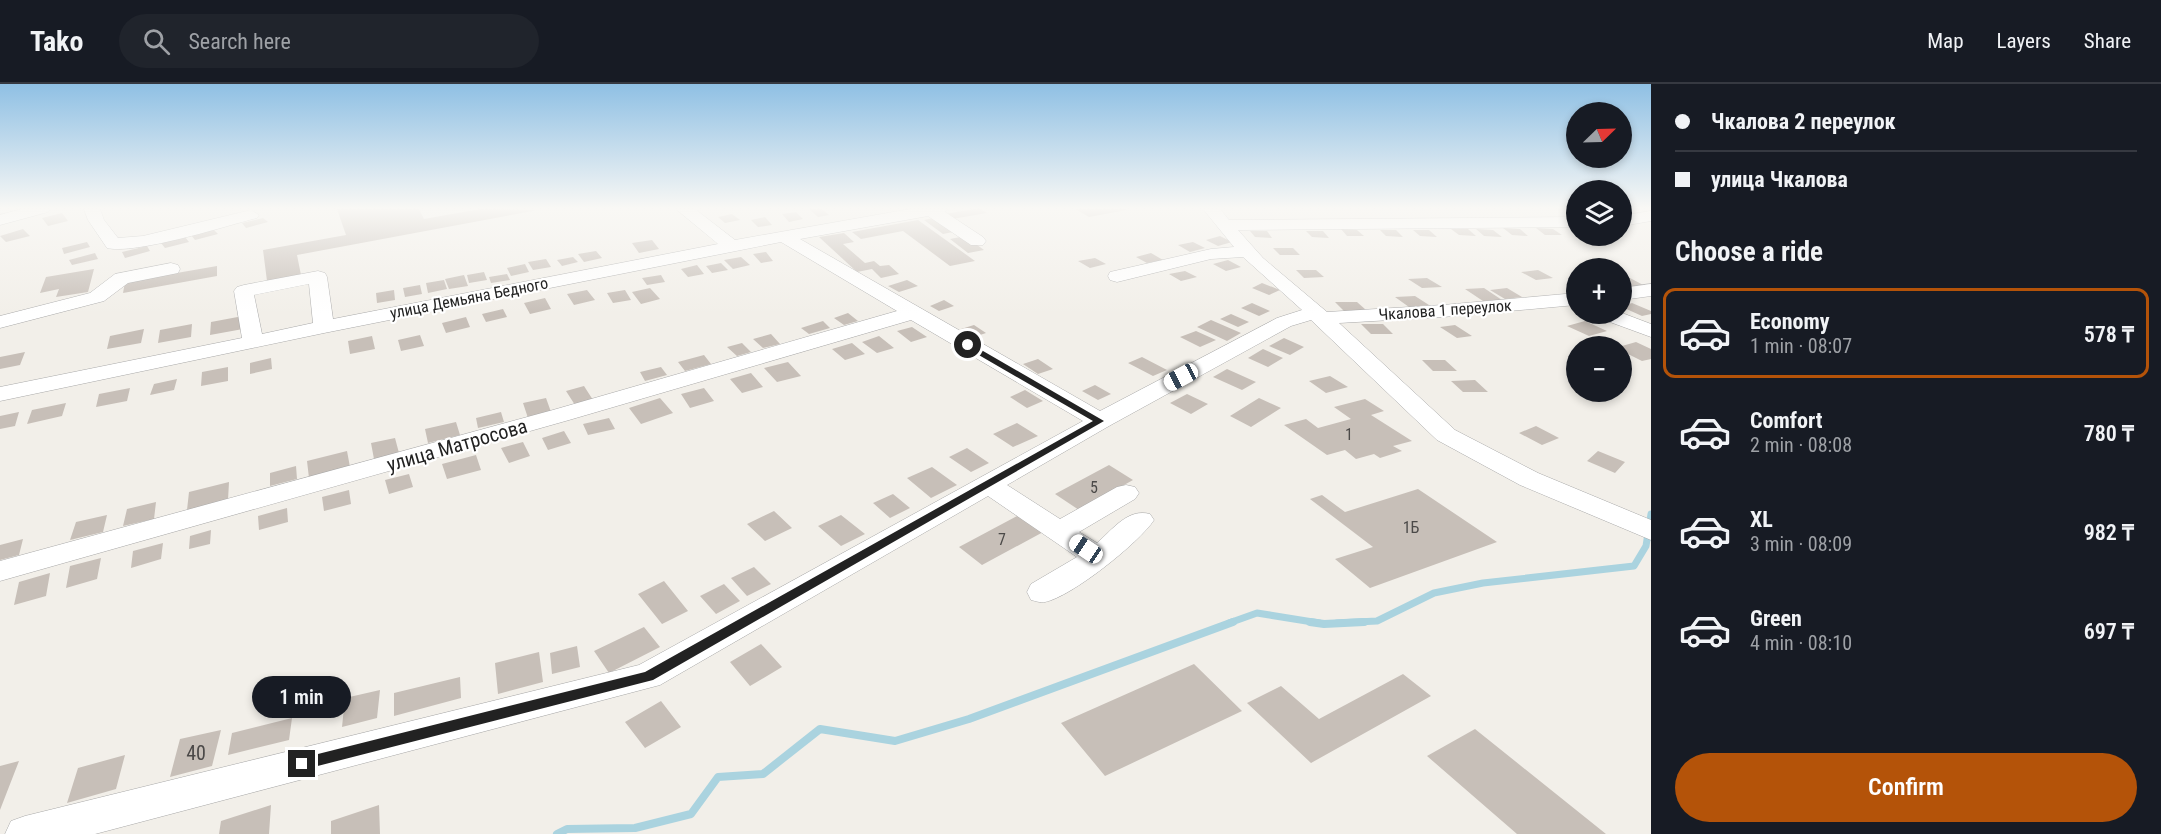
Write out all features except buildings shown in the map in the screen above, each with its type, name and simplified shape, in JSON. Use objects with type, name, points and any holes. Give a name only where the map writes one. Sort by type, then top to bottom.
[{"type":"street","name":"улица Демьяна Бедного","points":[[0,394],[744,244]]},
{"type":"street","points":[[796,244],[1100,421]]},
{"type":"street","points":[[1242,244],[1257,262],[1318,315],[1446,435],[1529,478],[1651,531]]},
{"type":"street","points":[[1117,276],[1211,254],[1248,251]]},
{"type":"street","points":[[0,322],[97,297],[122,278],[171,269]]},
{"type":"street","points":[[254,342],[244,291],[318,278],[324,327]]},
{"type":"street","points":[[1632,293],[1651,290]]},
{"type":"street","name":"Чкалова 1 переулок","points":[[25,834],[648,676],[1100,421],[1284,322],[1318,315],[1566,301]]},
{"type":"street","name":"улица Матросова","points":[[0,571],[561,416],[912,313]]},
{"type":"street","points":[[1632,324],[1651,331]]},
{"type":"street","points":[[988,484],[1099,558]]},
{"type":"street","points":[[1059,531],[1126,493]]},
{"type":"street","points":[[1042,592],[1099,558],[1140,519]]},
{"type":"waterway","points":[[1337,623],[1377,621],[1434,593],[1483,583],[1634,566],[1646,546],[1651,514]]},
{"type":"waterway","points":[[1229,623],[1257,613],[1319,623]]},
{"type":"waterway","points":[[557,834],[567,829],[635,828],[691,814],[718,777],[763,774],[820,729],[895,741],[969,719],[1233,622]]},
{"type":"waterway","points":[[1310,622],[1324,624],[1364,622]]},
{"type":"route","points":[[302,764],[648,676],[1100,421],[968,345]]}]
